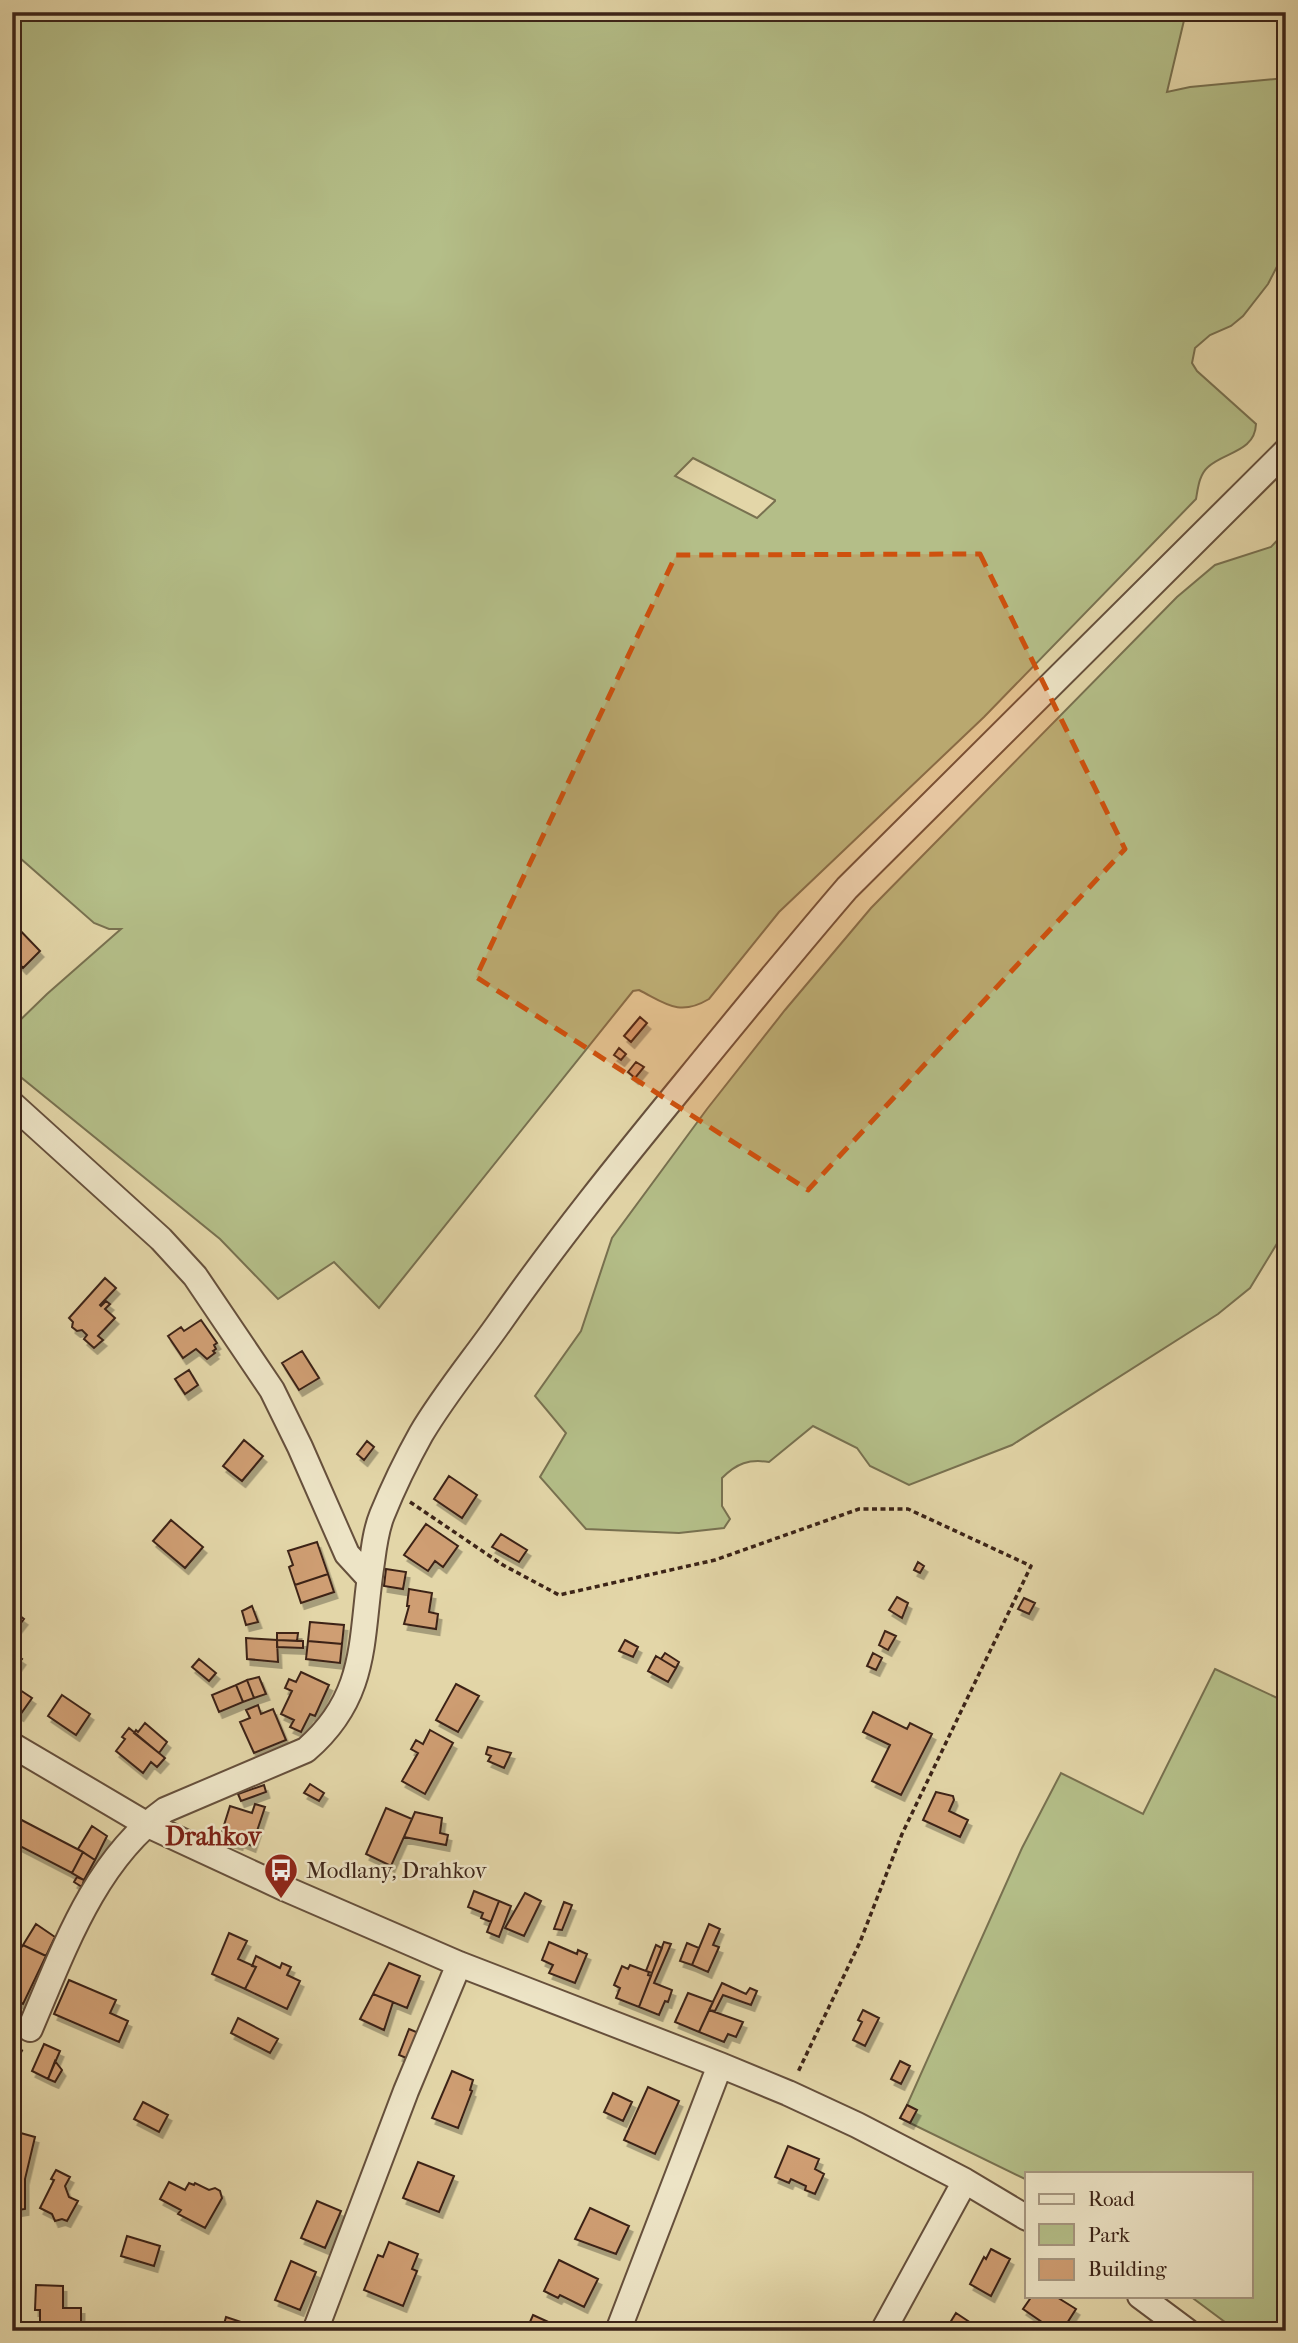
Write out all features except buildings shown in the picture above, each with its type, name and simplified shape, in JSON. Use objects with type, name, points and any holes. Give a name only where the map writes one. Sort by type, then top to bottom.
[{"type":"street","points":[[30,2029],[61,1956],[95,1890],[126,1843],[165,1810],[306,1750],[335,1720],[360,1665],[369,1578],[379,1527],[421,1434],[592,1196],[847,888],[1286,451]]},
{"type":"street","points":[[12,1104],[161,1239],[195,1276],[272,1390],[347,1554],[369,1578]]},
{"type":"street","points":[[12,1745],[146,1824],[286,1889],[459,1964],[720,2064],[788,2093],[965,2181],[1025,2217]]},
{"type":"street","points":[[314,2331],[406,2091],[459,1964]]},
{"type":"street","points":[[618,2331],[720,2064]]},
{"type":"street","points":[[883,2331],[965,2181]]},
{"type":"street","points":[[1143,2298],[1187,2331]]},
{"type":"path","points":[[394,1490],[503,1564],[559,1595],[715,1559],[859,1509],[908,1509],[1031,1566],[902,1834],[860,1942],[788,2093]]},
{"type":"highlighted area","points":[[980,554],[1125,849],[808,1190],[476,977],[676,555]]},
{"type":"green space","points":[[12,12],[1186,12],[1167,92],[1190,87],[1286,78],[1286,249],[1268,284],[1243,316],[1231,326],[1210,335],[1195,348],[1192,363],[1197,371],[1256,424],[1250,440],[1245,446],[1205,470],[1196,499],[984,717],[779,912],[709,999],[689,1007],[681,1007],[672,1006],[639,990],[633,991],[379,1308],[334,1262],[278,1299],[220,1239],[12,1070],[12,1028],[121,929],[109,929],[94,923],[12,851]],"holes":[[[693,458],[775,500],[757,518],[675,476]]]},
{"type":"green space","points":[[1286,531],[1286,1244],[1278,1242],[1250,1288],[1218,1314],[1012,1445],[909,1485],[870,1466],[857,1448],[813,1426],[769,1462],[744,1463],[722,1478],[722,1506],[730,1519],[724,1528],[679,1533],[586,1529],[540,1477],[566,1433],[535,1396],[581,1331],[612,1238],[707,1109],[785,1010],[871,908],[1177,597],[1215,565],[1271,547]]},
{"type":"green space","points":[[1215,1669],[1286,1702],[1286,2331],[1237,2331],[1193,2298],[1252,2298],[1252,2172],[1025,2172],[1025,2179],[910,2123],[916,2110],[907,2105],[1022,1848],[1061,1773],[1143,1814]]},
{"type":"place","name":"Modlany, Drahkov","points":[[281,1900]]},
{"type":"district","name":"Drahkov","points":[[213,1836]]}]
